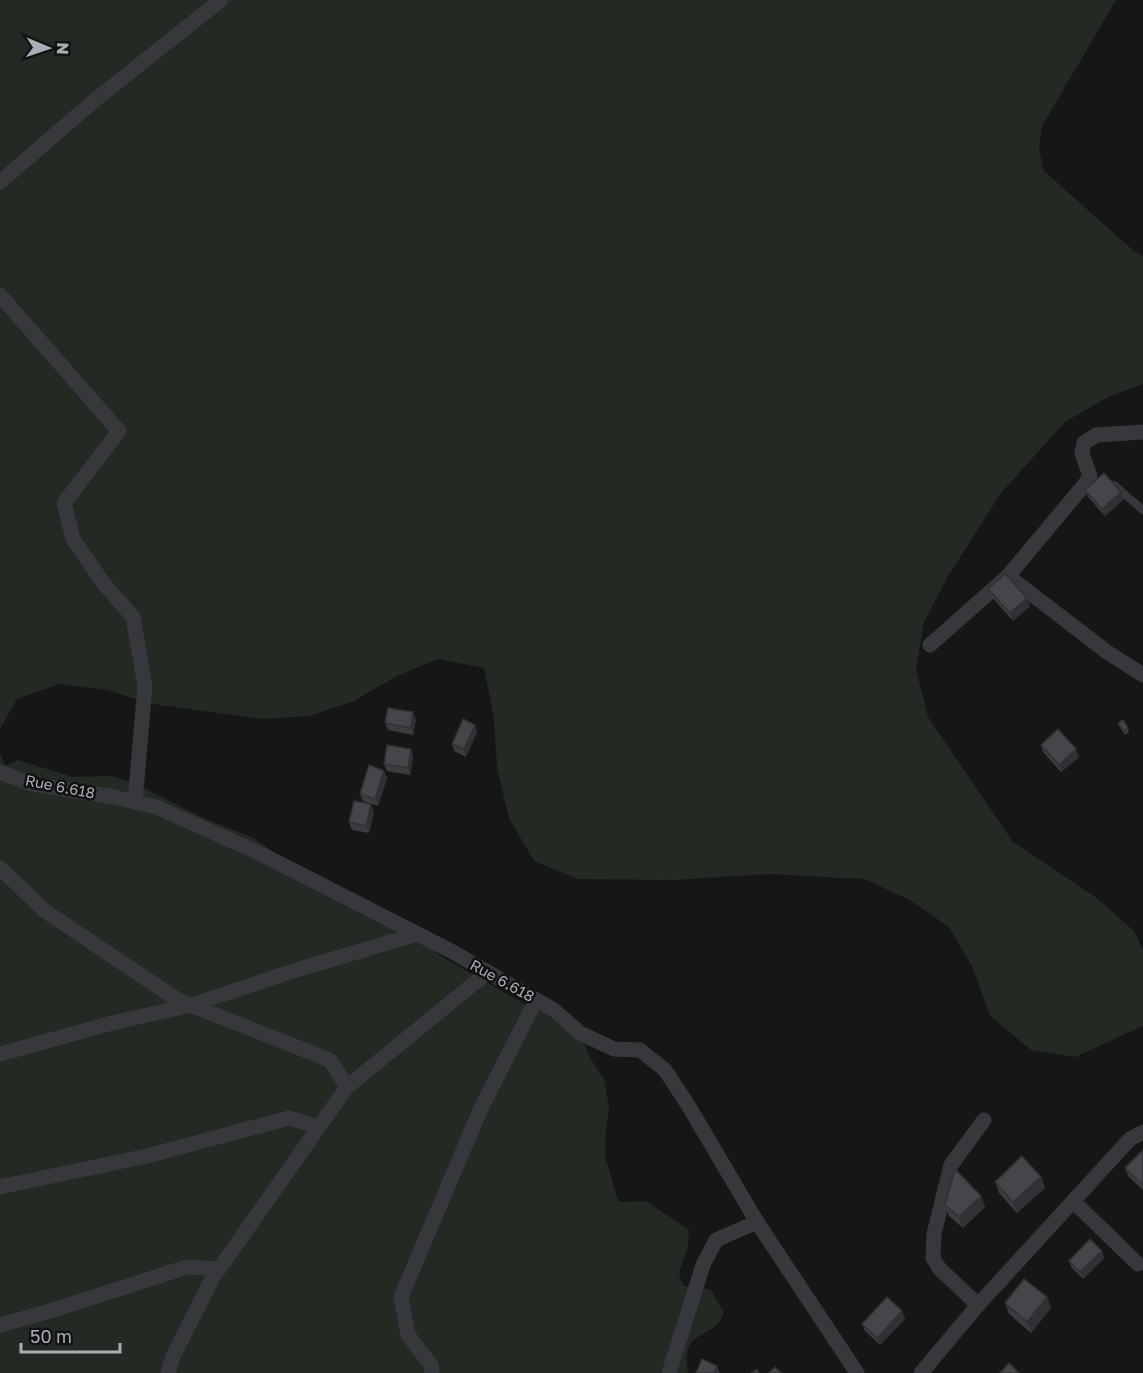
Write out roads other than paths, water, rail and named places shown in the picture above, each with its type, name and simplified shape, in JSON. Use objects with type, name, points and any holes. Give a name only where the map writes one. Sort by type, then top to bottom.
[{"type":"street","points":[[0,182],[95,100],[221,0]]},
{"type":"street","points":[[0,295],[119,431],[64,503],[74,539],[104,584],[133,617],[145,686],[135,802]]},
{"type":"street","points":[[930,645],[1008,576],[1085,484],[1095,477],[1082,453],[1084,443],[1095,435],[1143,432]]},
{"type":"street","points":[[1008,576],[1107,652],[1143,675]]},
{"type":"street","name":"Rue 6.618","points":[[0,772],[32,784],[114,796],[156,807],[259,853],[417,934],[554,1010],[580,1033],[614,1049],[639,1050],[665,1070],[757,1222],[857,1373]]},
{"type":"street","points":[[0,868],[45,911],[178,1000],[330,1060],[347,1088]]},
{"type":"street","points":[[0,1054],[191,1005],[290,972],[417,934]]},
{"type":"street","points":[[168,1373],[173,1356],[219,1269],[347,1088],[488,972]]},
{"type":"street","points":[[432,1373],[431,1365],[408,1335],[401,1297],[480,1108],[536,1000]]},
{"type":"street","points":[[0,1187],[147,1156],[290,1118],[319,1127]]},
{"type":"street","points":[[978,1305],[939,1268],[933,1258],[934,1234],[951,1165],[984,1120]]},
{"type":"street","points":[[921,1373],[978,1305],[1130,1139],[1143,1132]]},
{"type":"street","points":[[1073,1201],[1138,1264]]},
{"type":"street","points":[[669,1373],[703,1265],[717,1240],[757,1222]]},
{"type":"street","points":[[0,1325],[187,1267],[219,1269]]},
{"type":"lane","points":[[1110,481],[1143,510]]}]
